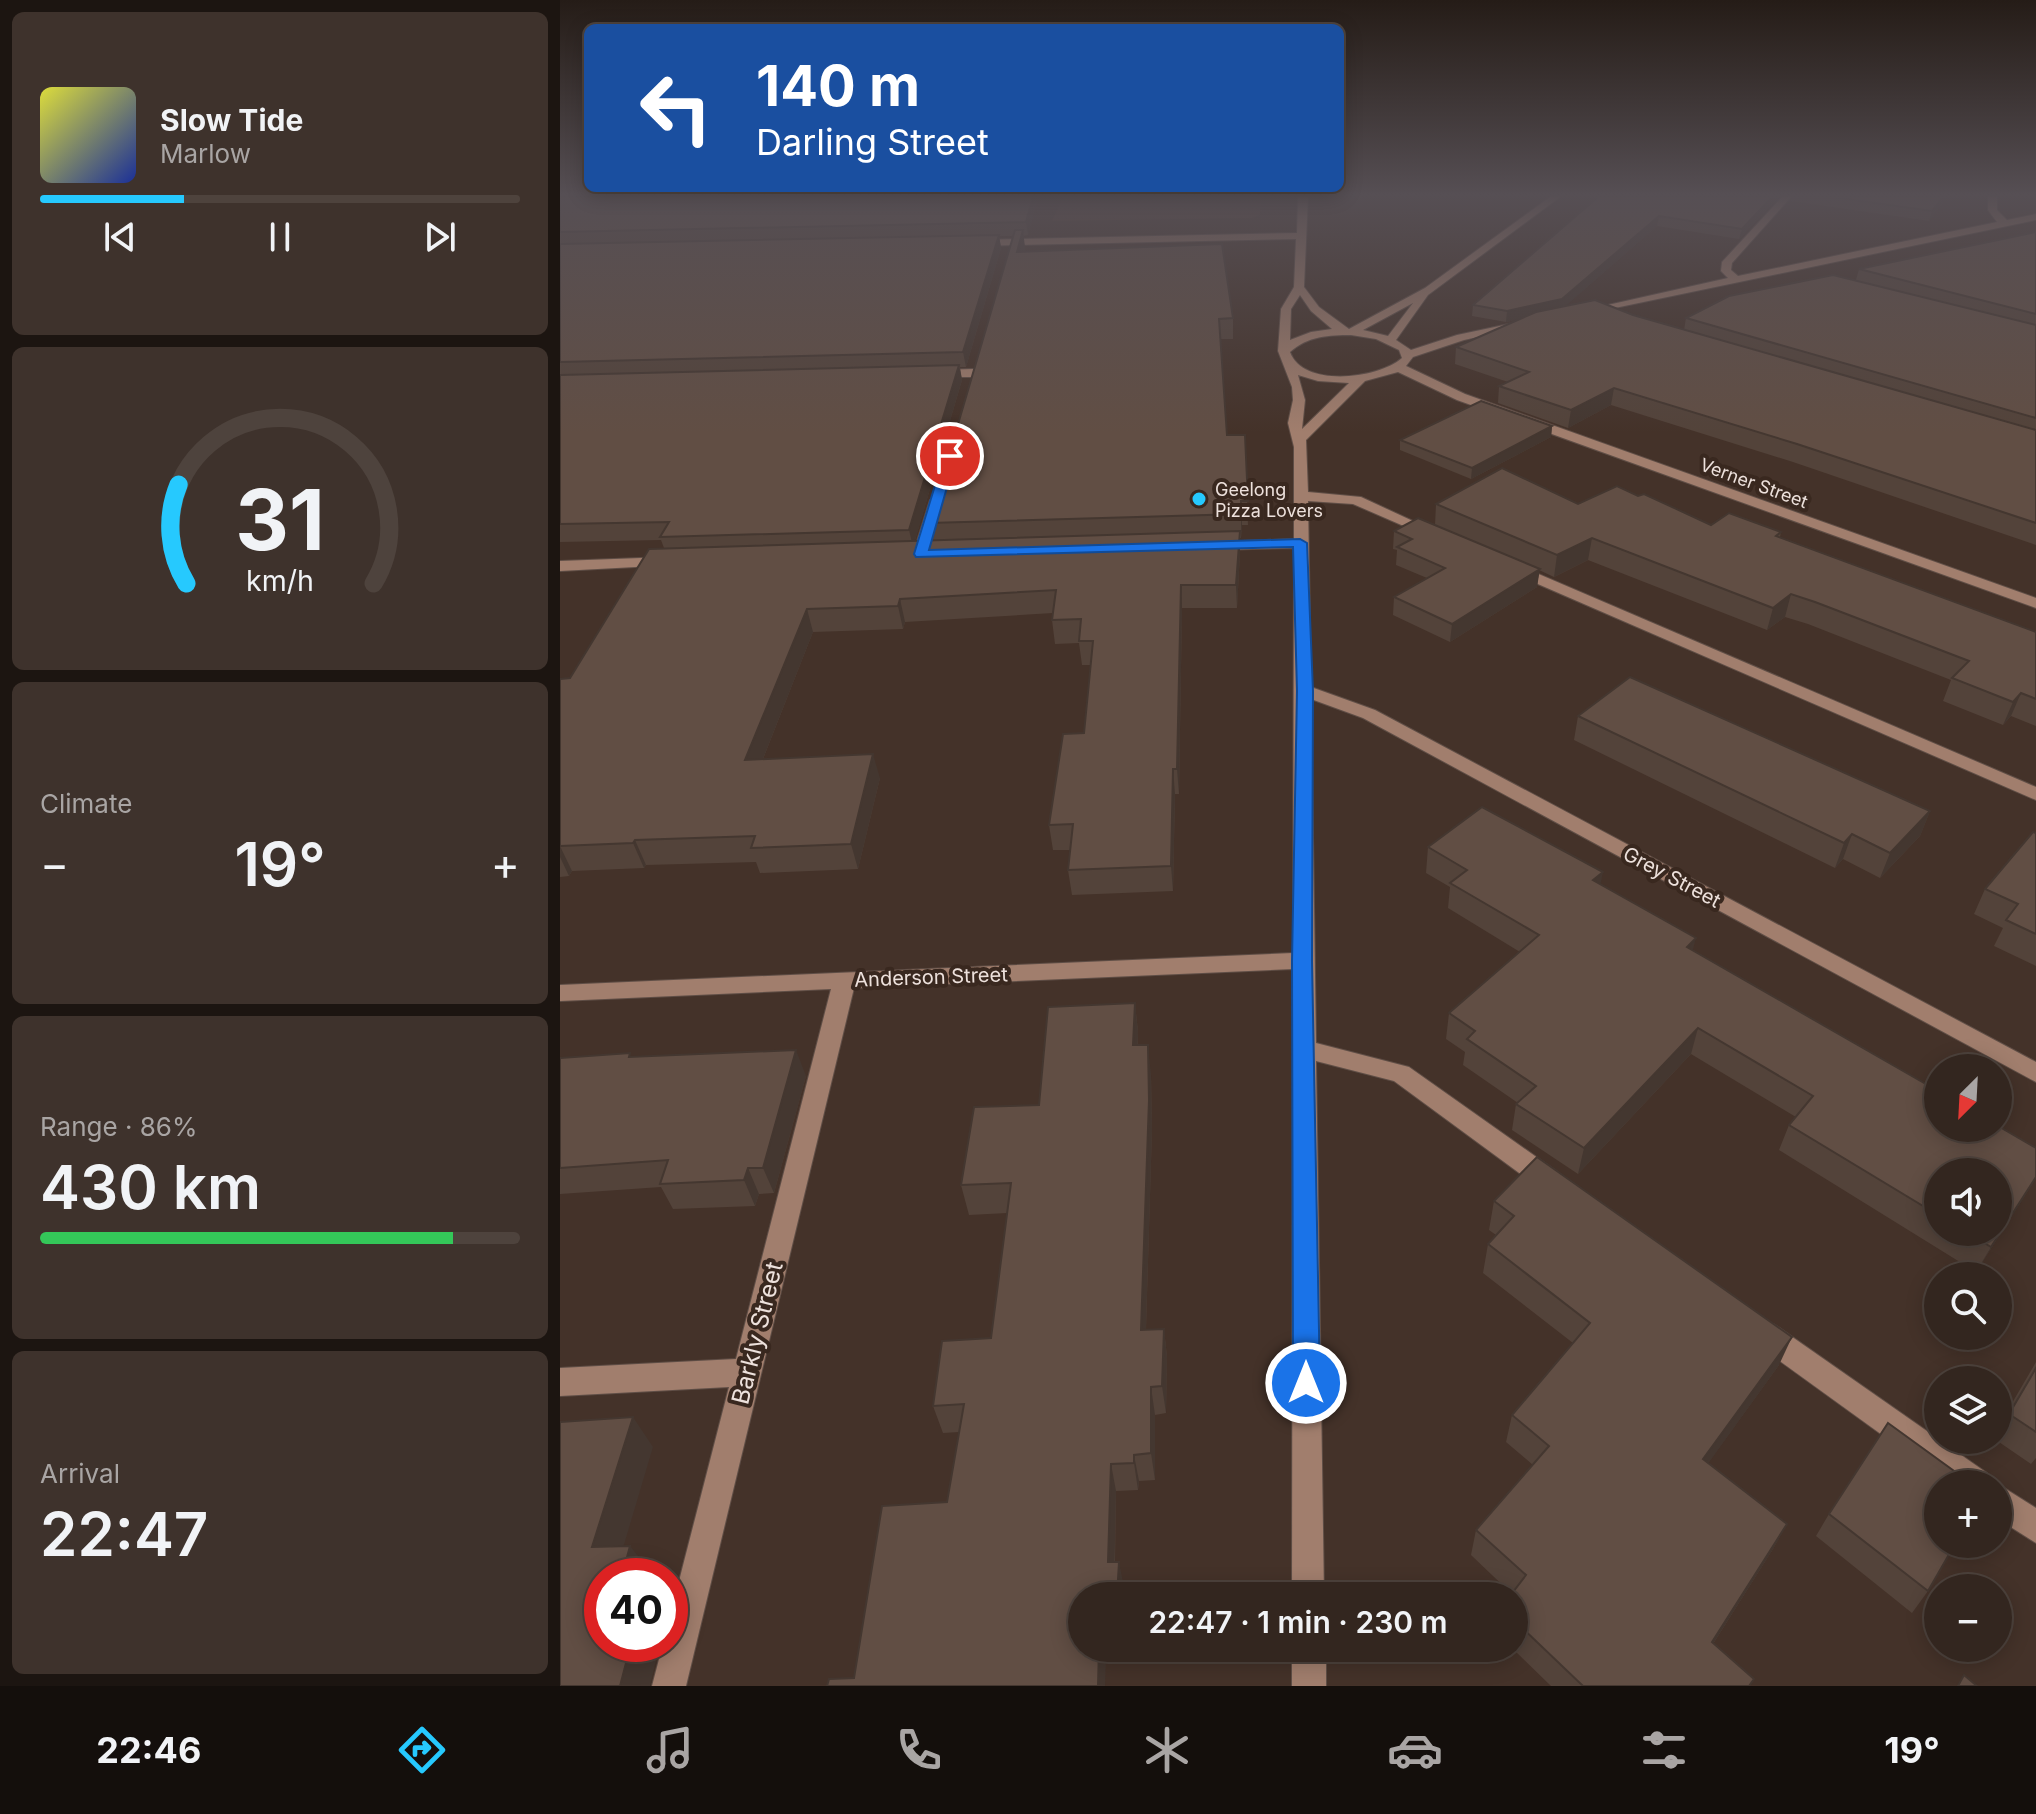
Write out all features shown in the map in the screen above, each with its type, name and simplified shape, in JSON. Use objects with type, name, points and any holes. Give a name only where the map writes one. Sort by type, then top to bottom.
[{"type":"street","points":[[1300,276],[1299,287],[1286,309],[1286,357],[1298,387],[1294,423],[1300,438],[1305,691],[1302,961],[1308,1582]]},
{"type":"street","points":[[1286,357],[1299,339],[1347,332],[1429,290],[1449,276]]},
{"type":"street","points":[[1731,276],[1735,279]]},
{"type":"street","points":[[1567,315],[1751,276]]},
{"type":"street","points":[[1799,276],[1807,278]]},
{"type":"street","points":[[1299,287],[1315,309],[1347,332],[1393,341],[1461,337]]},
{"type":"street","points":[[1393,341],[1429,290]]},
{"type":"street","points":[[1596,309],[1614,318]]},
{"type":"street","points":[[1286,357],[1308,374],[1324,378],[1363,379],[1400,368],[1408,355],[1461,337],[1538,321]]},
{"type":"street","points":[[1393,341],[1408,355]]},
{"type":"street","points":[[969,388],[978,359]]},
{"type":"street","name":"Verner Street","points":[[1400,368],[1461,397],[2036,603]]},
{"type":"street","points":[[926,374],[974,373]]},
{"type":"street","points":[[1300,438],[1363,379]]},
{"type":"street","name":"Verner Street","points":[[1363,379],[1461,397]]},
{"type":"street","points":[[921,554],[939,493]]},
{"type":"street","points":[[1301,496],[1356,500],[1450,541]]},
{"type":"street","points":[[1203,546],[1300,543]]},
{"type":"street","points":[[1494,560],[2036,794]]},
{"type":"street","points":[[562,569],[690,561]]},
{"type":"street","name":"Grey Street","points":[[1305,691],[1369,714],[2036,1073]]},
{"type":"street","name":"Anderson Street","points":[[560,993],[1302,961]]},
{"type":"street","name":"Barkly Street","points":[[669,1686],[845,980]]},
{"type":"street","points":[[1304,1049],[1401,1074],[1567,1193]]},
{"type":"street","points":[[1746,1320],[1956,1470]]},
{"type":"street","points":[[560,1382],[747,1372]]},
{"type":"street","points":[[2012,1510],[2036,1527]]},
{"type":"building","points":[[560,276],[986,276],[963,352],[560,362]]},
{"type":"building","points":[[1002,276],[1227,276],[1233,318],[1219,319],[1227,435],[1245,435],[1248,501],[1241,501],[1241,514],[929,523]]},
{"type":"building","points":[[1507,276],[1589,276],[1562,299],[1507,311],[1473,305]]},
{"type":"building","points":[[1836,276],[2036,325],[2036,418],[1686,318],[1729,296]]},
{"type":"building","points":[[1885,276],[2036,276],[2036,314]]},
{"type":"building","points":[[1595,300],[1633,315],[2036,430],[2036,523],[1797,444],[1614,388],[1571,410],[1499,386],[1529,372],[1456,347],[1536,312]]},
{"type":"building","points":[[959,365],[909,530],[660,537],[669,522],[560,524],[560,375]]},
{"type":"building","points":[[1481,401],[1552,426],[1472,468],[1400,440]]},
{"type":"building","points":[[1502,468],[1578,504],[1617,486],[1638,496],[1644,494],[1711,525],[1729,513],[1781,532],[1776,536],[2036,632],[2036,699],[2021,693],[2013,702],[1952,678],[1969,661],[1791,594],[1773,608],[1592,538],[1557,555],[1436,504]]},
{"type":"building","points":[[1418,518],[1540,569],[1452,624],[1394,597],[1445,568],[1397,547],[1412,539],[1394,531]]},
{"type":"building","points":[[1240,531],[1236,585],[1181,585],[1177,769],[1173,769],[1171,866],[1068,870],[1073,824],[1049,825],[1063,734],[1084,733],[1093,641],[1079,641],[1081,619],[1052,620],[1056,590],[900,599],[898,606],[807,609],[745,760],[873,754],[851,844],[751,848],[755,836],[560,846],[560,679],[570,678],[649,549]]},
{"type":"building","points":[[1630,677],[1930,811],[1890,853],[1852,834],[1844,843],[1578,716]]},
{"type":"building","points":[[1482,807],[1603,872],[1593,880],[1696,938],[1687,947],[1924,1083],[1924,1142],[2012,1142],[2012,1134],[2036,1148],[2036,1177],[2012,1214],[2012,1158],[1924,1158],[1924,1207],[1789,1125],[1813,1096],[1698,1028],[1584,1148],[1516,1104],[1536,1086],[1467,1039],[1475,1031],[1449,1013],[1539,935],[1450,883],[1467,870],[1428,847]]},
{"type":"building","points":[[2033,832],[2036,833],[2036,934],[2006,920],[2018,904],[1985,889]]},
{"type":"building","points":[[1135,1003],[1133,1045],[1148,1045],[1141,1330],[1164,1329],[1162,1386],[1151,1387],[1151,1453],[1134,1455],[1134,1463],[1111,1464],[1108,1562],[1119,1562],[1118,1582],[1068,1582],[1068,1662],[1099,1662],[1098,1686],[827,1686],[829,1679],[854,1678],[882,1506],[947,1502],[964,1404],[933,1406],[942,1341],[991,1338],[1011,1183],[961,1185],[974,1107],[1039,1105],[1048,1007]]},
{"type":"building","points":[[796,1050],[763,1168],[748,1168],[744,1180],[660,1184],[668,1160],[560,1168],[560,1058],[630,1053],[629,1057]]},
{"type":"building","points":[[1537,1157],[1792,1337],[1703,1459],[1787,1524],[1712,1642],[1754,1679],[1749,1686],[1583,1686],[1528,1633],[1528,1582],[1521,1582],[1526,1575],[1476,1530],[1549,1446],[1512,1415],[1590,1323],[1488,1244],[1514,1216],[1494,1201]]},
{"type":"building","points":[[2036,1368],[2036,1432],[2012,1416],[2012,1409]]},
{"type":"building","points":[[633,1417],[592,1547],[630,1546],[627,1558],[584,1558],[584,1662],[626,1662],[620,1686],[560,1686],[560,1422]]},
{"type":"building","points":[[1888,1423],[1924,1449],[1924,1454],[1931,1454],[1953,1470],[1924,1470],[1924,1558],[1947,1558],[1938,1574],[1924,1574],[1924,1588],[1829,1514]]},
{"type":"building","points":[[1964,1675],[1977,1686],[1958,1686]]},
{"type":"place","name":"Geelong Pizza Lovers","points":[[1199,499]]},
{"type":"route","points":[[950,456],[921,554],[1300,543],[1305,691],[1302,961],[1306,1383]]}]
